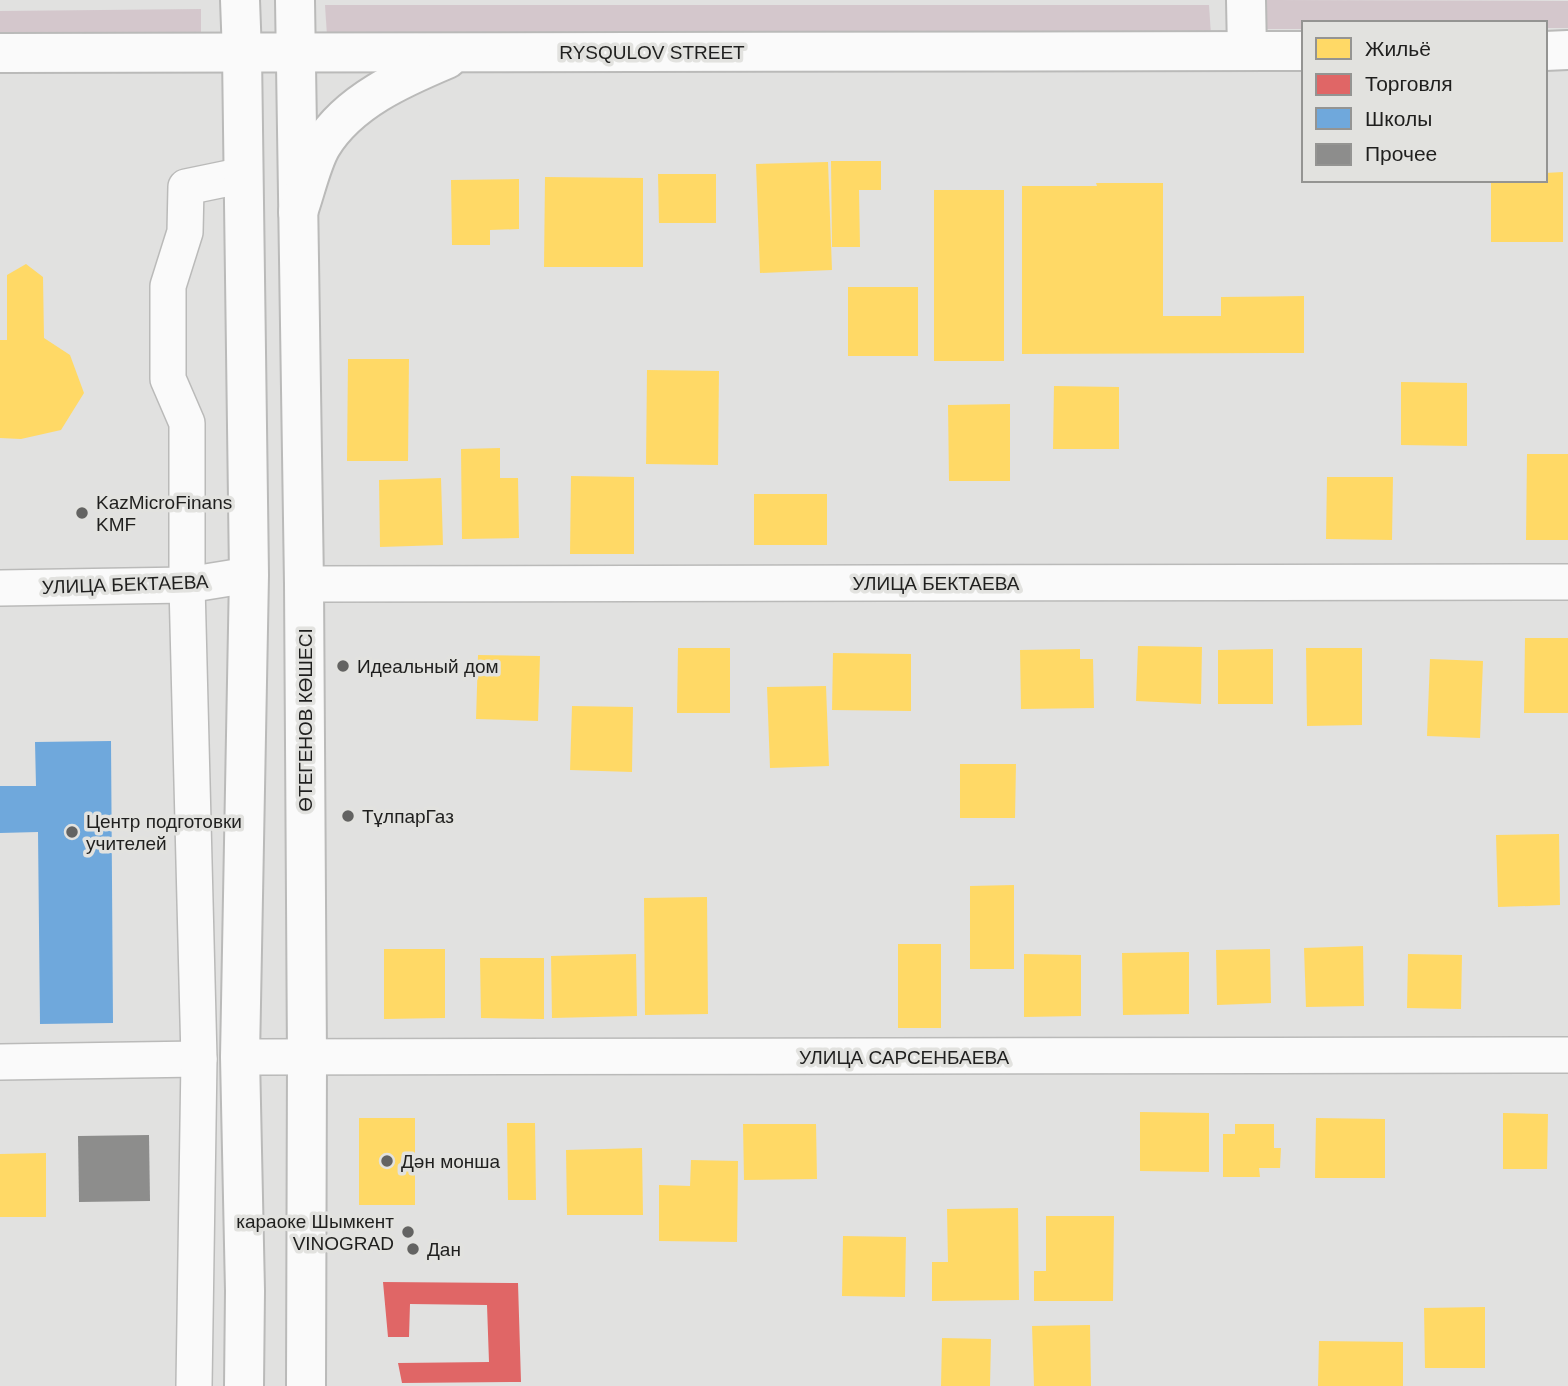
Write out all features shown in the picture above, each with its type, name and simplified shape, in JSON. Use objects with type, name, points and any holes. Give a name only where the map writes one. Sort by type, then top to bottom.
[{"type":"main road","points":[[240,0],[243,54],[249,575],[240,1057],[245,1291],[244,1386]]},
{"type":"main road","name":"ӨТЕГЕНОВ КӨШЕСІ","points":[[295,0],[304,584],[306,1386]]},
{"type":"main road","points":[[1246,0],[1247,51]]},
{"type":"main road","points":[[1547,51],[1568,50]]},
{"type":"main road","name":"RYSQULOV STREET","points":[[0,53],[1302,51]]},
{"type":"main road","points":[[298,212],[322,145],[354,108],[409,75],[463,53]]},
{"type":"street","points":[[194,1386],[198,1059],[187,585],[187,423],[168,379],[167,286],[186,232],[186,187],[244,175]]},
{"type":"street","name":"УЛИЦА БЕКТАЕВА","points":[[0,588],[187,585],[249,575]]},
{"type":"street","name":"УЛИЦА БЕКТАЕВА","points":[[304,584],[1568,582]]},
{"type":"street","name":"УЛИЦА САРСЕНБАЕВА","points":[[240,1057],[307,1059],[1568,1055]]},
{"type":"street","points":[[0,1062],[198,1059]]},
{"type":"shaded area","points":[[1264,0],[1568,1],[1568,28],[1547,28],[1547,21],[1302,21],[1302,29],[1266,29]]},
{"type":"shaded area","points":[[325,5],[1209,5],[1211,35],[327,36]]},
{"type":"shaded area","points":[[201,9],[201,38],[0,39],[0,11]]},
{"type":"building: Жильё","points":[[831,161],[881,161],[881,190],[859,190],[860,247],[832,247]]},
{"type":"building: Жильё","points":[[828,162],[832,270],[760,273],[756,164]]},
{"type":"building: Жильё","points":[[1563,172],[1563,242],[1491,242],[1491,182],[1547,182],[1547,173]]},
{"type":"building: Жильё","points":[[658,174],[716,174],[716,223],[659,223]]},
{"type":"building: Жильё","points":[[545,177],[643,178],[643,267],[544,267]]},
{"type":"building: Жильё","points":[[519,179],[519,229],[490,230],[490,245],[452,245],[451,180]]},
{"type":"building: Жильё","points":[[1096,183],[1163,183],[1163,316],[1221,316],[1221,297],[1304,296],[1304,353],[1022,354],[1022,186],[1097,186]]},
{"type":"building: Жильё","points":[[934,190],[1004,190],[1004,361],[934,361]]},
{"type":"building: Жильё","points":[[26,264],[43,277],[44,338],[70,355],[84,393],[61,430],[21,439],[0,438],[0,340],[7,340],[7,275]]},
{"type":"building: Жильё","points":[[848,287],[918,287],[918,356],[848,356]]},
{"type":"building: Жильё","points":[[348,359],[409,359],[408,461],[347,461]]},
{"type":"building: Жильё","points":[[647,370],[719,371],[718,465],[646,464]]},
{"type":"building: Жильё","points":[[1401,382],[1467,383],[1467,446],[1401,445]]},
{"type":"building: Жильё","points":[[1054,386],[1119,387],[1119,449],[1053,449]]},
{"type":"building: Жильё","points":[[1010,404],[1010,481],[949,481],[948,405]]},
{"type":"building: Жильё","points":[[500,448],[500,478],[518,478],[519,538],[462,539],[461,449]]},
{"type":"building: Жильё","points":[[1527,454],[1568,454],[1568,540],[1526,540]]},
{"type":"building: Жильё","points":[[571,476],[634,477],[634,554],[570,554]]},
{"type":"building: Жильё","points":[[1327,477],[1393,477],[1392,540],[1326,539]]},
{"type":"building: Жильё","points":[[441,478],[443,545],[380,547],[379,480]]},
{"type":"building: Жильё","points":[[754,494],[827,494],[827,545],[754,545]]},
{"type":"building: Жильё","points":[[1525,638],[1568,638],[1568,713],[1524,713]]},
{"type":"building: Жильё","points":[[1138,646],[1202,647],[1201,704],[1136,701]]},
{"type":"building: Жильё","points":[[678,648],[730,648],[730,713],[677,713]]},
{"type":"building: Жильё","points":[[1306,648],[1362,648],[1362,725],[1307,726]]},
{"type":"building: Жильё","points":[[1080,649],[1080,659],[1093,659],[1094,708],[1021,709],[1020,650]]},
{"type":"building: Жильё","points":[[1273,649],[1273,704],[1218,704],[1218,650]]},
{"type":"building: Жильё","points":[[833,653],[911,654],[911,711],[832,710]]},
{"type":"building: Жильё","points":[[478,655],[540,656],[538,721],[476,719]]},
{"type":"building: Жильё","points":[[1430,659],[1483,661],[1480,738],[1427,736]]},
{"type":"building: Жильё","points":[[826,686],[829,766],[770,768],[767,687]]},
{"type":"building: Жильё","points":[[572,706],[633,707],[632,772],[570,770]]},
{"type":"building: Жильё","points":[[960,764],[1016,764],[1015,818],[960,818]]},
{"type":"building: Жильё","points":[[1559,834],[1560,905],[1498,907],[1496,835]]},
{"type":"building: Жильё","points":[[1014,885],[1014,969],[970,969],[970,886]]},
{"type":"building: Жильё","points":[[707,897],[708,1014],[645,1015],[644,898]]},
{"type":"building: Жильё","points":[[898,944],[941,944],[941,1028],[898,1028]]},
{"type":"building: Жильё","points":[[1363,946],[1364,1006],[1306,1007],[1304,948]]},
{"type":"building: Жильё","points":[[384,949],[445,949],[445,1018],[384,1019]]},
{"type":"building: Жильё","points":[[1270,949],[1271,1003],[1217,1005],[1216,950]]},
{"type":"building: Жильё","points":[[1189,952],[1189,1014],[1123,1015],[1122,953]]},
{"type":"building: Жильё","points":[[636,954],[637,1016],[552,1018],[551,956]]},
{"type":"building: Жильё","points":[[1024,954],[1081,955],[1081,1016],[1024,1017]]},
{"type":"building: Жильё","points":[[1408,954],[1462,955],[1461,1009],[1407,1008]]},
{"type":"building: Жильё","points":[[480,958],[544,958],[544,1019],[481,1018]]},
{"type":"building: Жильё","points":[[1140,1112],[1209,1113],[1209,1172],[1140,1171]]},
{"type":"building: Жильё","points":[[1503,1113],[1548,1114],[1547,1169],[1503,1169]]},
{"type":"building: Жильё","name":"Дән монша","points":[[359,1118],[415,1118],[415,1205],[359,1205]]},
{"type":"building: Жильё","points":[[1316,1118],[1385,1119],[1385,1178],[1315,1178]]},
{"type":"building: Жильё","points":[[507,1123],[535,1123],[536,1200],[508,1200]]},
{"type":"building: Жильё","points":[[743,1124],[816,1124],[817,1179],[744,1180]]},
{"type":"building: Жильё","points":[[1235,1124],[1274,1124],[1274,1148],[1281,1148],[1280,1168],[1259,1168],[1260,1177],[1223,1177],[1223,1134],[1235,1134]]},
{"type":"building: Жильё","points":[[642,1148],[643,1215],[567,1215],[566,1150]]},
{"type":"building: Жильё","points":[[46,1153],[46,1217],[0,1217],[0,1154]]},
{"type":"building: Жильё","points":[[691,1160],[738,1161],[737,1242],[659,1241],[659,1185],[690,1186]]},
{"type":"building: Жильё","points":[[1018,1208],[1019,1300],[932,1301],[932,1262],[948,1262],[947,1209]]},
{"type":"building: Жильё","points":[[1046,1216],[1114,1216],[1113,1301],[1034,1301],[1034,1271],[1046,1271]]},
{"type":"building: Жильё","points":[[843,1236],[906,1237],[905,1297],[842,1296]]},
{"type":"building: Жильё","points":[[1485,1307],[1485,1368],[1425,1368],[1424,1308]]},
{"type":"building: Жильё","points":[[1090,1325],[1091,1386],[1034,1386],[1032,1326]]},
{"type":"building: Жильё","points":[[942,1338],[991,1339],[990,1386],[941,1386]]},
{"type":"building: Жильё","points":[[1319,1341],[1403,1342],[1403,1386],[1318,1386]]},
{"type":"building: Торговля","name":"Дан","points":[[383,1282],[518,1283],[521,1382],[402,1383],[398,1363],[489,1362],[487,1305],[410,1304],[409,1337],[388,1337]]},
{"type":"building: Школы","points":[[111,741],[113,1023],[40,1024],[38,832],[0,833],[0,786],[36,786],[35,742]]},
{"type":"building: Прочее","points":[[149,1135],[150,1201],[79,1202],[78,1136]]},
{"type":"place","name":"KazMicroFinans KMF","points":[[82,513]]},
{"type":"place","name":"Идеальный дом","points":[[343,666]]},
{"type":"place","name":"ТұлпарГаз","points":[[348,816]]},
{"type":"place","name":"Центр подготовки учителей","points":[[72,832]]},
{"type":"place","name":"Дән монша","points":[[387,1161]]},
{"type":"place","name":"караоке Шымкент VINOGRAD","points":[[408,1232]]},
{"type":"place","name":"Дан","points":[[413,1249]]}]
